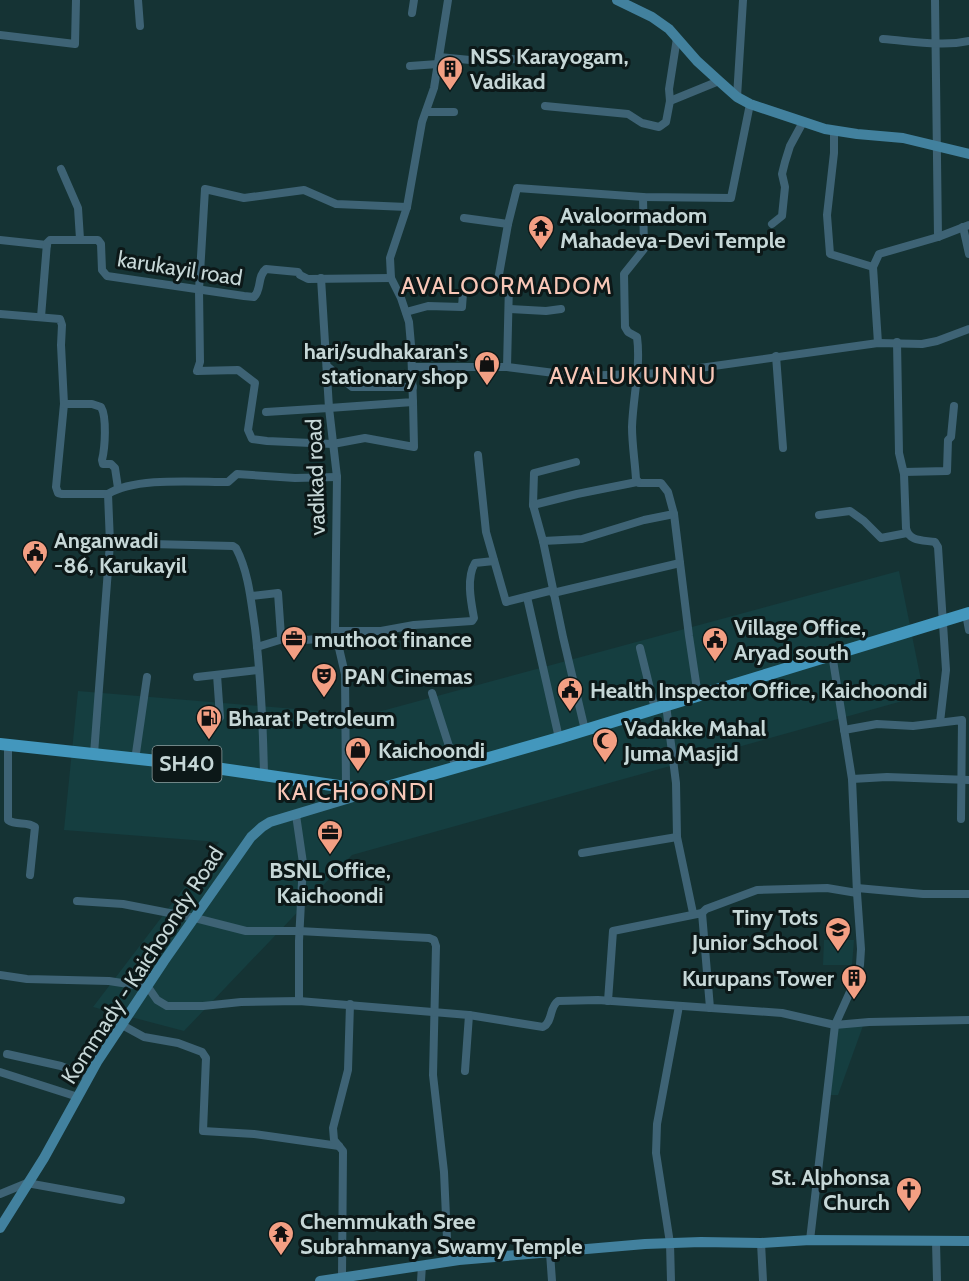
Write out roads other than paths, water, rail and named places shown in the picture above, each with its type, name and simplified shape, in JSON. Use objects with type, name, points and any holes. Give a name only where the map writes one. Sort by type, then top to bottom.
[{"type":"main road","points":[[617,0],[652,17],[669,29],[718,81],[737,97],[750,104],[834,130],[903,138],[969,154]]},
{"type":"main road","name":"SH40","points":[[4,745],[195,765],[373,791],[559,738],[967,613]]},
{"type":"main road","name":"Kommady - Kaichoondy Road","points":[[0,1228],[44,1158],[89,1077],[122,1024],[232,862],[258,830],[270,822],[373,791]]},
{"type":"main road","points":[[320,1281],[448,1262],[670,1243],[761,1243],[810,1240],[969,1241]]},
{"type":"street","points":[[0,35],[75,44],[76,0]]},
{"type":"street","points":[[138,0],[140,26]]},
{"type":"street","points":[[412,13],[414,0]]},
{"type":"street","points":[[407,207],[336,204],[304,190],[244,198],[205,189],[199,290],[200,362],[197,372],[238,370],[255,383],[248,429],[252,439],[333,444],[364,438],[414,447],[412,367],[406,312],[391,278],[390,258],[407,207],[422,122],[434,87],[448,0]]},
{"type":"street","points":[[737,97],[742,0]]},
{"type":"street","points":[[934,0],[938,237]]},
{"type":"street","points":[[545,106],[628,114],[642,123],[659,127],[666,122],[677,38]]},
{"type":"street","points":[[883,39],[935,43],[969,41]]},
{"type":"street","points":[[410,66],[438,61],[526,59]]},
{"type":"street","points":[[670,101],[718,81]]},
{"type":"street","points":[[507,367],[509,284],[499,283],[498,280],[517,188],[643,197],[731,198],[750,104]]},
{"type":"street","points":[[426,112],[454,112]]},
{"type":"street","points":[[772,224],[782,216],[785,186],[782,174],[790,146],[803,122]]},
{"type":"street","points":[[834,130],[834,153],[827,215],[830,254],[873,267]]},
{"type":"street","points":[[41,317],[46,245],[50,240],[80,239],[78,208],[61,169]]},
{"type":"street","points":[[637,482],[632,430],[639,356],[637,338],[625,327],[624,274],[644,249],[643,197]]},
{"type":"street","points":[[464,218],[508,224]]},
{"type":"street","points":[[878,343],[873,267],[879,254],[938,237],[966,226],[969,254]]},
{"type":"street","name":"karukayil road","points":[[80,239],[100,241],[102,270],[107,276],[254,297],[257,294],[261,274],[266,269],[298,272],[308,279],[391,278]]},
{"type":"street","points":[[0,240],[46,245]]},
{"type":"street","points":[[266,412],[330,408],[321,278]]},
{"type":"street","points":[[406,312],[428,306],[462,307],[463,293]]},
{"type":"street","points":[[510,309],[546,311],[561,309]]},
{"type":"street","points":[[0,314],[60,319],[64,404],[56,487],[58,493],[108,494],[118,488],[161,482],[228,482],[236,474],[295,478],[336,477]]},
{"type":"street","points":[[412,367],[507,367],[578,376],[636,375],[878,343],[922,344],[938,341],[969,329]]},
{"type":"street","points":[[897,342],[899,453],[904,472],[907,533],[912,538],[937,544],[946,670],[940,722]]},
{"type":"street","points":[[776,356],[783,448]]},
{"type":"street","points":[[327,366],[352,387],[413,387]]},
{"type":"street","name":"vadikad road","points":[[346,787],[345,674],[336,635],[336,477],[330,408],[413,402]]},
{"type":"street","points":[[64,404],[92,404],[101,407],[104,411],[102,460],[103,464],[111,464],[115,468],[118,488]]},
{"type":"street","points":[[904,472],[947,471],[948,440],[951,437],[954,406]]},
{"type":"street","points":[[478,455],[485,524],[506,602],[680,563]]},
{"type":"street","points":[[576,462],[534,473],[534,505],[585,730]]},
{"type":"street","points":[[534,505],[637,482],[659,483],[665,486],[674,514],[698,696]]},
{"type":"street","points":[[94,754],[110,543],[108,494]]},
{"type":"street","points":[[819,515],[850,511],[864,520],[881,538],[907,533]]},
{"type":"street","points":[[543,541],[582,539],[644,520],[674,514]]},
{"type":"street","points":[[110,543],[233,546],[239,554],[251,596],[262,689],[264,775]]},
{"type":"street","points":[[257,647],[283,639],[290,641],[414,625],[472,621],[474,618],[470,583],[472,567],[475,563],[494,561]]},
{"type":"street","points":[[251,596],[278,593],[283,639]]},
{"type":"street","points":[[527,597],[559,738]]},
{"type":"street","points":[[967,613],[969,630]]},
{"type":"street","points":[[640,648],[660,707],[676,783],[677,837],[693,913]]},
{"type":"street","points":[[810,1240],[835,1025],[860,965],[861,949],[852,779],[831,654]]},
{"type":"street","points":[[196,677],[259,670]]},
{"type":"street","points":[[217,675],[220,717]]},
{"type":"street","points":[[135,760],[147,677]]},
{"type":"street","points":[[432,693],[456,768]]},
{"type":"street","points":[[844,730],[877,724],[913,726],[962,720],[966,780],[961,819]]},
{"type":"street","points":[[4,745],[8,820],[11,823],[31,824],[35,827],[30,875]]},
{"type":"street","points":[[852,779],[887,777],[966,780]]},
{"type":"street","points":[[296,815],[303,863],[299,931],[299,1001]]},
{"type":"street","points":[[582,853],[677,837]]},
{"type":"street","points":[[608,1001],[613,931],[702,913],[706,909],[757,890],[827,888],[923,894],[969,894]]},
{"type":"street","points":[[77,902],[123,904],[246,931],[299,931],[434,940],[436,946],[433,1075],[444,1172],[448,1262]]},
{"type":"street","points":[[702,913],[710,1008]]},
{"type":"street","points":[[0,975],[27,979],[109,981],[148,987],[157,1000],[167,1006],[299,1001],[469,1015],[543,1027],[549,1023],[555,1002],[608,1001],[782,1013],[835,1025],[969,1020]]},
{"type":"street","points":[[337,1279],[344,1179],[343,1151],[334,1140],[333,1128],[348,1070],[350,1004]]},
{"type":"street","points":[[671,1281],[670,1243],[656,1153],[657,1124],[680,1006]]},
{"type":"street","points":[[465,1071],[469,1015]]},
{"type":"street","points":[[122,1024],[144,1036],[178,1043],[202,1052],[206,1058],[203,1131],[254,1134],[339,1146]]},
{"type":"street","points":[[7,1054],[61,1066],[89,1077]]},
{"type":"street","points":[[0,1072],[78,1097]]},
{"type":"street","points":[[0,1194],[27,1183],[122,1200]]},
{"type":"street","points":[[936,1242],[937,1281]]},
{"type":"street","points":[[761,1243],[763,1281]]},
{"type":"street","points":[[550,1253],[552,1281]]},
{"type":"street","points":[[421,1281],[422,1265]]},
{"type":"place","name":"NSS Karayogam, Vadikad","points":[[450,92]]},
{"type":"place","name":"Avaloormadom Mahadeva-Devi Temple","points":[[541,251]]},
{"type":"place","name":"hari/sudhakaran's stationary shop","points":[[487,387]]},
{"type":"place","name":"Anganwadi -86, Karukayil","points":[[35,576]]},
{"type":"place","name":"muthoot finance","points":[[294,662]]},
{"type":"place","name":"Village Office, Aryad south","points":[[715,663]]},
{"type":"place","name":"PAN Cinemas","points":[[324,699]]},
{"type":"place","name":"Health Inspector Office, Kaichoondi","points":[[570,713]]},
{"type":"place","name":"Bharat Petroleum","points":[[209,741]]},
{"type":"place","name":"Vadakke Mahal Juma Masjid","points":[[605,764]]},
{"type":"place","name":"Kaichoondi","points":[[358,773]]},
{"type":"place","name":"BSNL Office, Kaichoondi","points":[[330,856]]},
{"type":"place","name":"Tiny Tots Junior School","points":[[838,953]]},
{"type":"place","name":"Kurupans Tower","points":[[854,1001]]},
{"type":"place","name":"St. Alphonsa Church","points":[[909,1213]]},
{"type":"place","name":"Chemmukath Sree Subrahmanya Swamy Temple","points":[[281,1257]]},
{"type":"district","name":"AVALOORMADOM","points":[[507,286]]},
{"type":"district","name":"AVALUKUNNU","points":[[633,376]]},
{"type":"district","name":"KAICHOONDI","points":[[356,792]]}]
